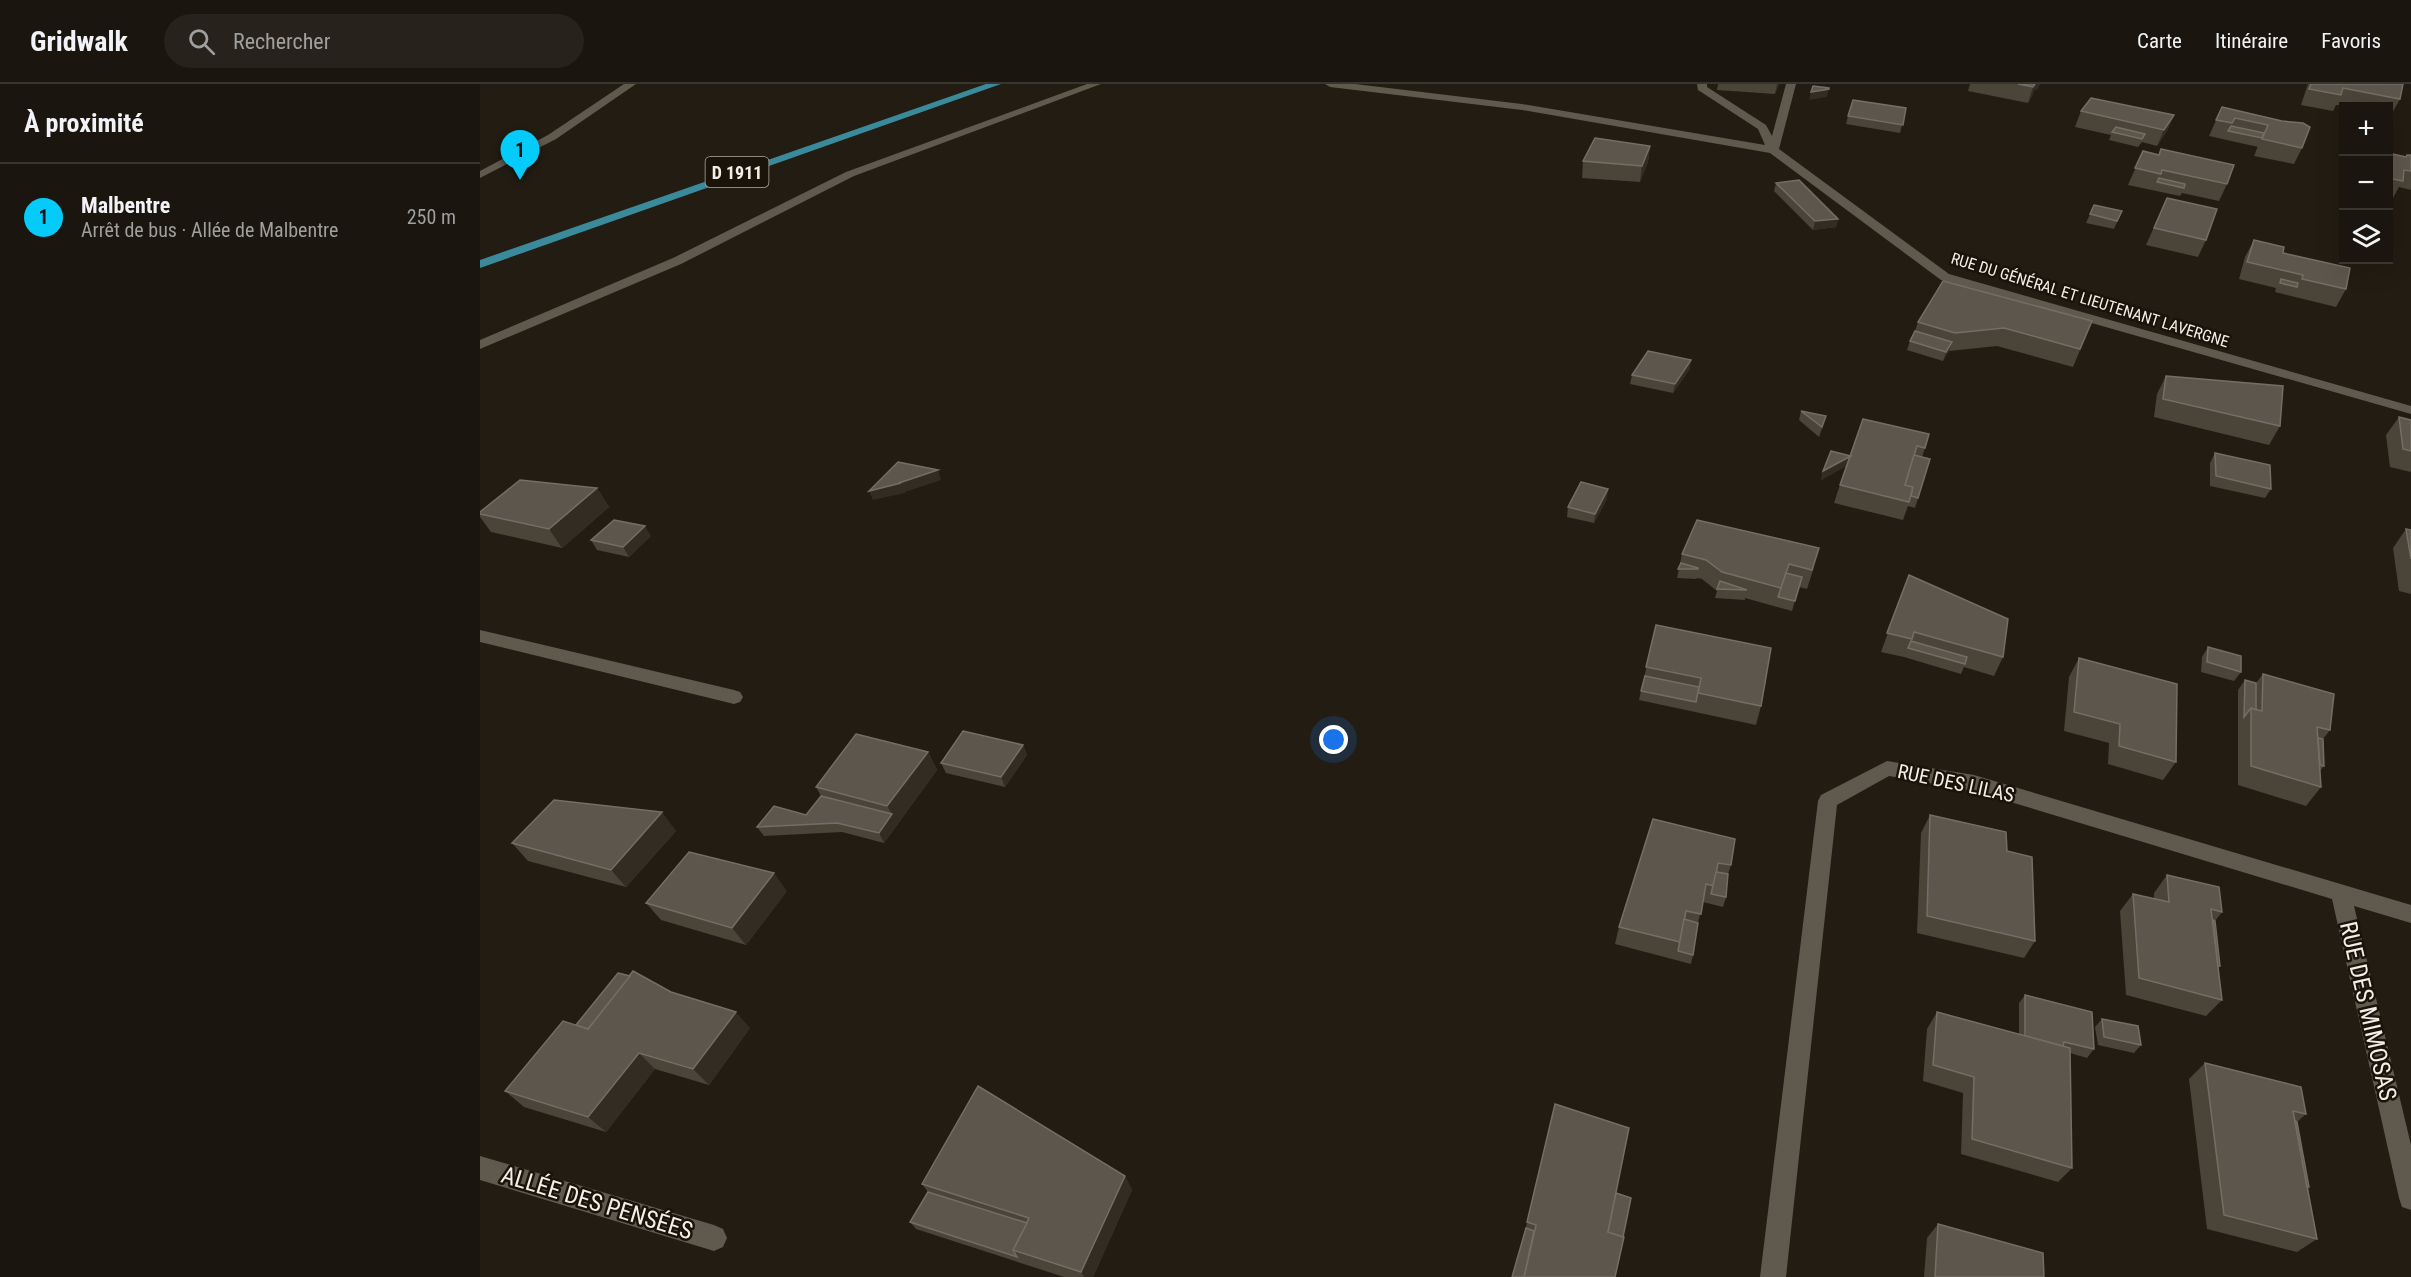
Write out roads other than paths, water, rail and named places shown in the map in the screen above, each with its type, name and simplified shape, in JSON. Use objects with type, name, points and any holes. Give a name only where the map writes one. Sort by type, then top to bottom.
[{"type":"main road","name":"D 1911","points":[[480,264],[752,167],[996,84]]},
{"type":"street","points":[[480,175],[552,136],[631,84]]},
{"type":"street","points":[[480,345],[677,261],[850,174],[1096,84]]},
{"type":"street","name":"RUE DU GÉNÉRAL ET LIEUTENANT LAVERGNE","points":[[1329,84],[1522,107],[1773,150],[1945,277],[2411,410]]},
{"type":"street","points":[[1702,84],[1702,88],[1762,127],[1773,150]]},
{"type":"street","points":[[1773,150],[1792,88],[1791,84]]},
{"type":"street","points":[[480,636],[734,698]]},
{"type":"street","name":"RUE DES LILAS","points":[[1773,1277],[1828,801],[1887,768],[1974,783],[2411,914]]},
{"type":"street","name":"RUE DES MIMOSAS","points":[[2341,893],[2411,1198]]},
{"type":"street","name":"ALLÉE DES PENSÉES","points":[[480,1168],[714,1238]]},
{"type":"place","name":"Malbentre","points":[[520,180]]}]
